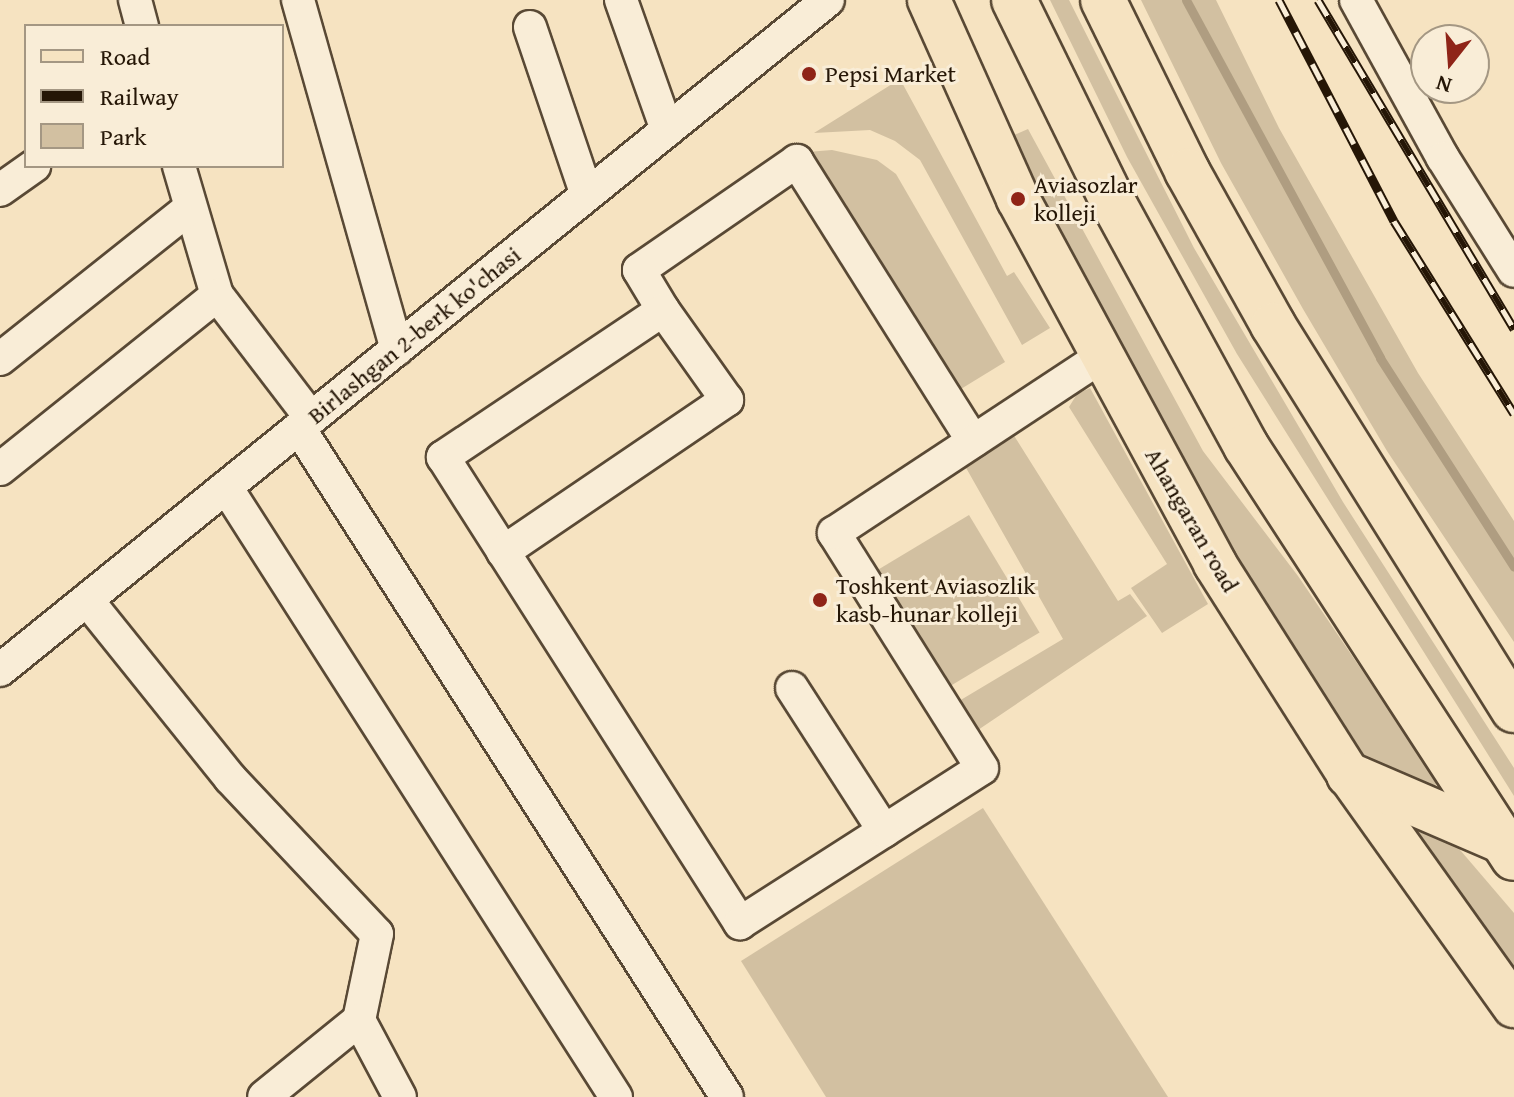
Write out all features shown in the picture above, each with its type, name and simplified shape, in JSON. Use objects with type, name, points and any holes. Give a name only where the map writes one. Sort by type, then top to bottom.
[{"type":"highway","points":[[1014,0],[1113,202],[1246,446],[1508,849]]},
{"type":"highway","points":[[1103,0],[1187,171],[1273,325],[1514,710]]},
{"type":"highway","points":[[1349,775],[1508,849]]},
{"type":"main road","name":"Ahangaran road","points":[[929,0],[1018,199],[1215,564],[1349,775],[1514,1006]]},
{"type":"street","points":[[135,0],[141,24]]},
{"type":"street","points":[[298,0],[397,349]]},
{"type":"street","points":[[621,0],[667,130]]},
{"type":"street","name":"Birlashgan 2-berk ko'chasi","points":[[0,670],[828,0]]},
{"type":"street","points":[[1356,0],[1502,228],[1514,271]]},
{"type":"street","points":[[530,27],[587,195]]},
{"type":"street","points":[[503,552],[727,400],[663,310],[639,270],[797,161],[973,441]]},
{"type":"street","points":[[0,190],[31,168]]},
{"type":"street","points":[[180,168],[217,295],[305,423],[727,1097]]},
{"type":"street","points":[[0,359],[190,208]]},
{"type":"street","points":[[0,469],[217,295]]},
{"type":"street","points":[[663,310],[443,457],[740,923],[982,768],[834,533],[1102,356]]},
{"type":"street","points":[[226,487],[616,1097]]},
{"type":"street","points":[[87,600],[230,778],[377,934],[359,1020],[264,1097]]},
{"type":"street","points":[[792,688],[884,831]]},
{"type":"street","points":[[359,1020],[400,1097]]},
{"type":"green space","points":[[1050,0],[1069,0],[1194,248],[1343,502],[1514,768],[1514,796],[1237,354],[1127,157]]},
{"type":"green space","points":[[1141,0],[1216,0],[1279,128],[1418,373],[1514,521],[1514,642],[1387,451],[1303,309],[1221,163]]},
{"type":"green space","points":[[900,79],[1007,276],[1014,272],[1050,328],[1022,345],[920,160],[895,141],[870,130],[814,133]]},
{"type":"green space","points":[[1028,129],[1203,451],[1298,576],[1437,781],[1434,789],[1365,763],[1229,544],[1063,240],[1014,135]]},
{"type":"green space","points":[[832,150],[877,160],[896,174],[1005,362],[956,392],[807,152]]},
{"type":"green space","points":[[1090,388],[1208,604],[1162,633],[1131,588],[1167,564],[1069,407],[1077,394]]},
{"type":"green space","points":[[1013,434],[1118,601],[1130,594],[1147,616],[975,732],[954,704],[1063,639],[965,466]]},
{"type":"green space","points":[[969,515],[1040,632],[944,690],[873,573]]},
{"type":"green space","points":[[983,808],[1168,1097],[826,1097],[741,961]]},
{"type":"green space","points":[[1416,831],[1455,844],[1514,913],[1514,976],[1424,850]]},
{"type":"waterway","points":[[1186,0],[1380,358],[1514,567]]},
{"type":"railway","points":[[1279,0],[1394,221],[1514,414]]},
{"type":"railway","points":[[1318,0],[1514,329]]},
{"type":"place","name":"Pepsi Market","points":[[809,74]]},
{"type":"place","name":"Aviasozlar kolleji","points":[[1018,199]]},
{"type":"place","name":"Toshkent Aviasozlik kasb-hunar kolleji","points":[[820,600]]}]
